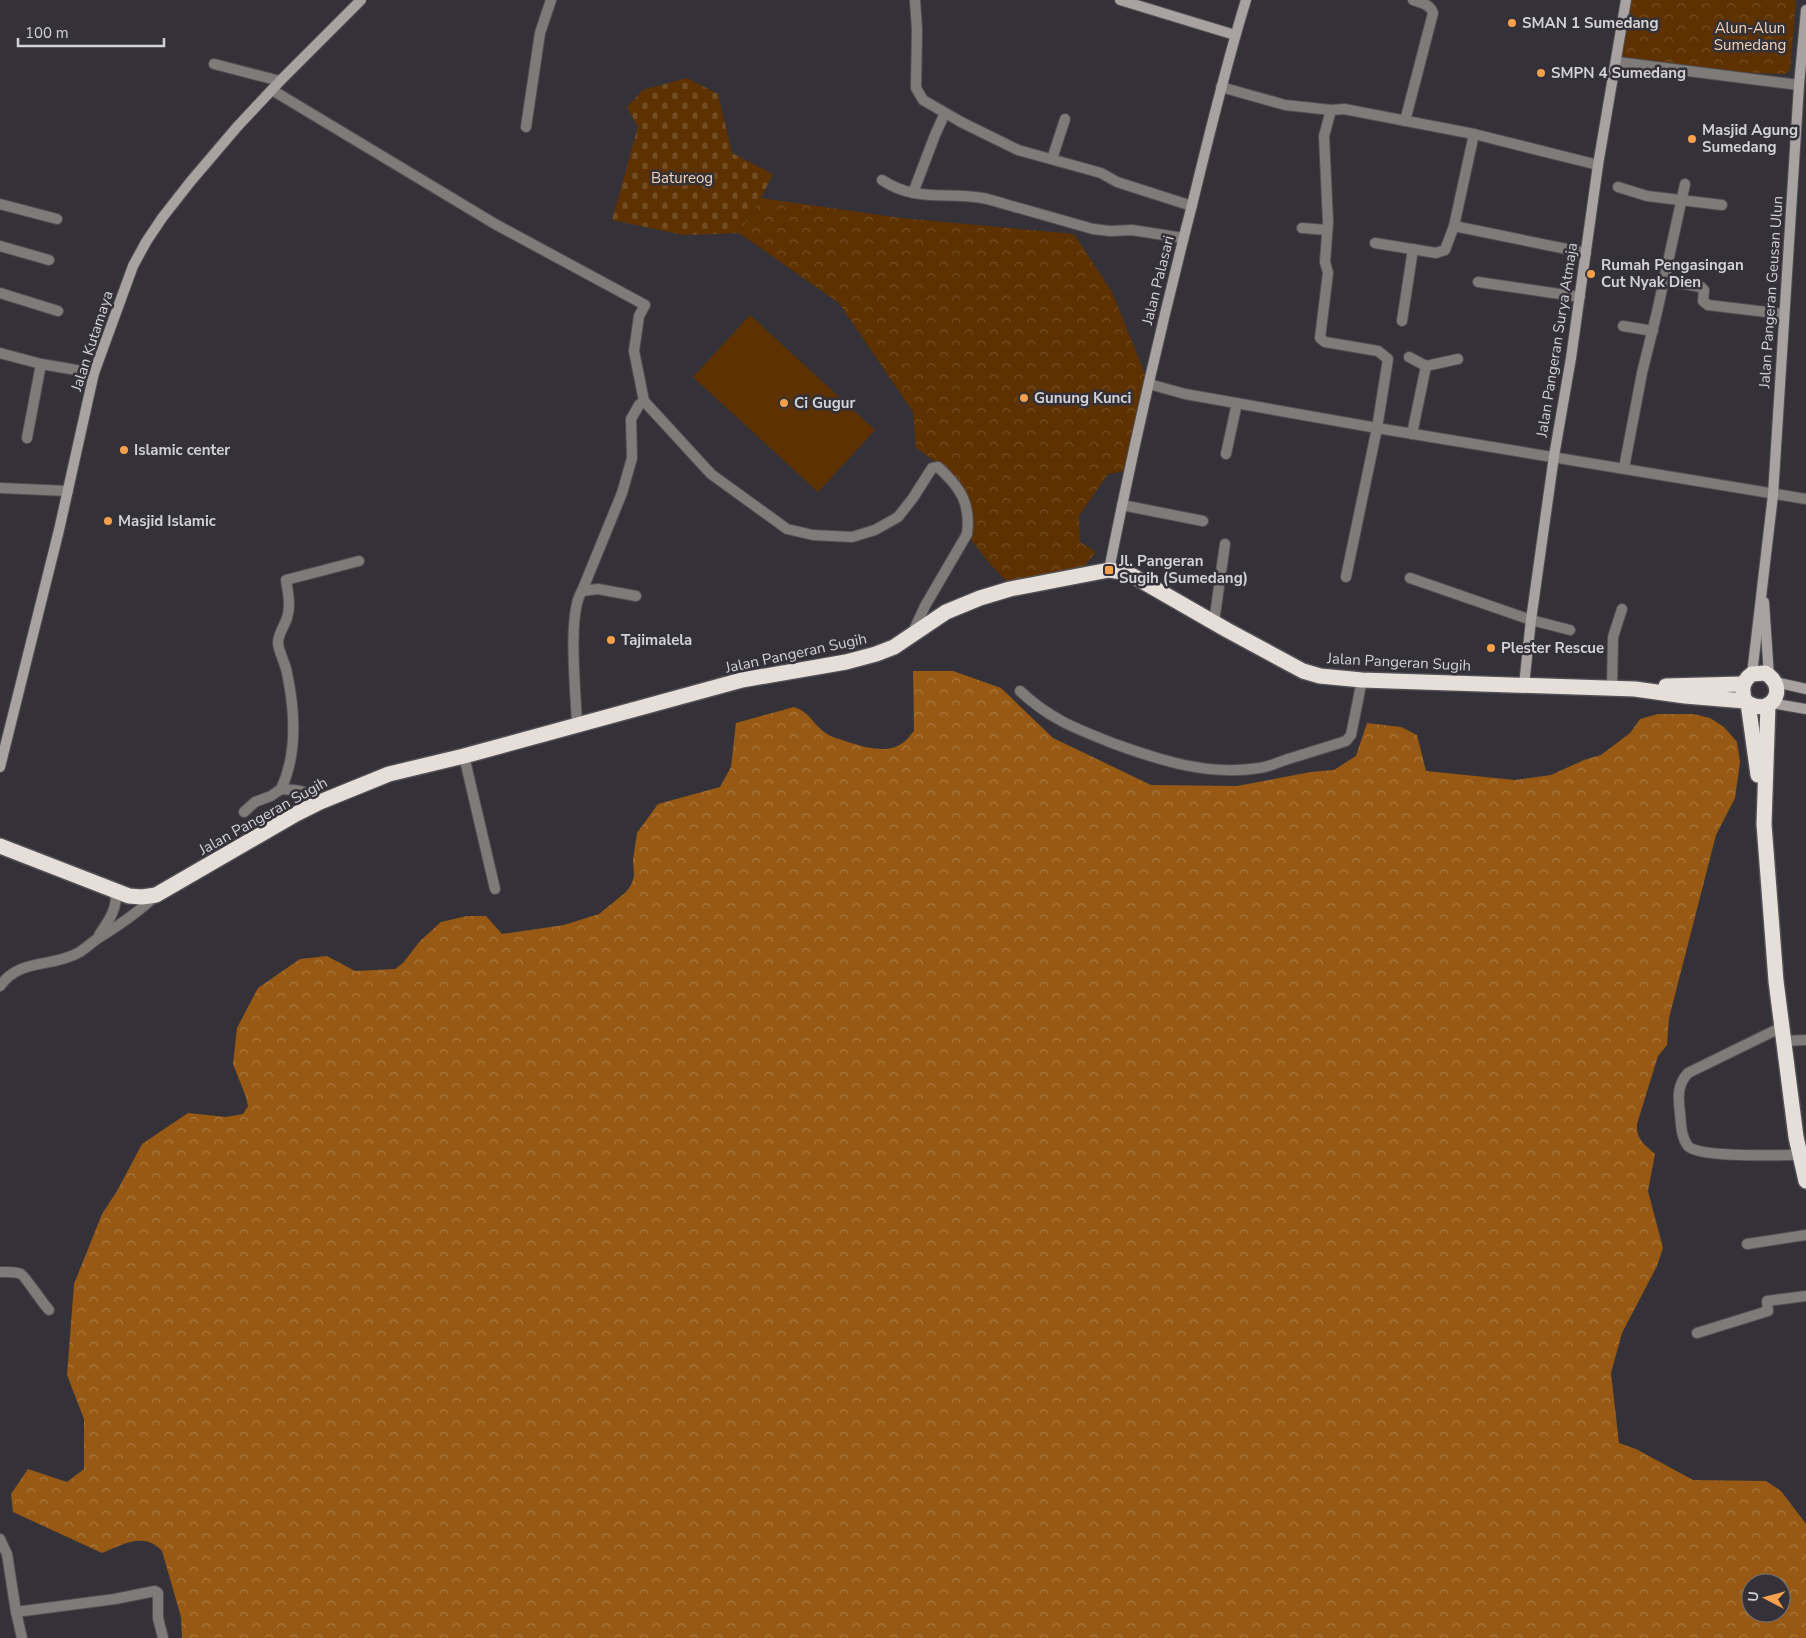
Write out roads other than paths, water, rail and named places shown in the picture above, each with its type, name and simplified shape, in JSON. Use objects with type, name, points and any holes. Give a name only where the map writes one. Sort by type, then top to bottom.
[{"type":"highway","name":"Jalan Pangeran Sugih","points":[[0,846],[136,897],[156,895],[320,802],[389,774],[464,756],[742,680],[861,658],[894,647],[946,612],[980,598],[1010,589],[1109,570],[1133,576],[1303,671],[1320,676],[1362,680],[1635,689]]},
{"type":"highway","points":[[1635,689],[1747,680],[1760,673],[1772,679],[1777,693],[1770,704],[1764,805],[1776,981],[1799,1155],[1806,1181]]},
{"type":"highway","points":[[1747,680],[1742,690],[1746,702],[1759,786],[1764,805]]},
{"type":"highway","points":[[1635,689],[1746,702],[1756,707],[1770,704]]},
{"type":"main road","name":"Jalan Kutamaya","points":[[0,767],[68,491],[94,373],[133,266],[146,242],[191,181],[237,126],[361,0]]},
{"type":"main road","points":[[1120,0],[1235,35]]},
{"type":"main road","name":"Jalan Palasari","points":[[1109,570],[1183,238],[1221,87],[1246,0]]},
{"type":"main road","name":"Jalan Pangeran Surya Atmaja","points":[[1524,686],[1531,620],[1554,456],[1580,297],[1598,165],[1626,0]]},
{"type":"main road","name":"Jalan Pangeran Geusan Ulun","points":[[1763,576],[1773,495],[1799,85],[1803,73],[1806,10]]},
{"type":"main road","points":[[1763,576],[1772,679],[1806,689]]},
{"type":"main road","points":[[1747,680],[1763,576]]},
{"type":"main road","points":[[1770,704],[1806,709]]},
{"type":"street","points":[[526,128],[540,33],[551,0]]},
{"type":"street","points":[[916,0],[916,88],[923,100],[1018,150],[1101,173],[1117,182],[1192,206]]},
{"type":"street","points":[[1405,121],[1433,14],[1428,6],[1413,0]]},
{"type":"street","points":[[1617,62],[1799,85]]},
{"type":"street","points":[[214,64],[280,81]]},
{"type":"street","points":[[1221,87],[1285,105],[1331,110],[1344,109],[1474,134],[1598,165]]},
{"type":"street","points":[[272,90],[495,224],[645,305],[639,316],[634,351],[644,401],[711,474],[787,529],[813,535],[852,537],[875,530],[898,517],[932,468],[938,467],[953,481],[961,492],[968,520],[966,534],[925,606],[910,637]]},
{"type":"street","points":[[1331,110],[1325,128],[1323,143],[1328,230],[1325,262],[1328,276],[1320,338],[1325,342],[1378,351],[1388,359],[1377,428],[1346,577]]},
{"type":"street","points":[[913,194],[935,134],[945,113]]},
{"type":"street","points":[[1052,159],[1064,119]]},
{"type":"street","points":[[1375,243],[1436,253],[1443,252],[1454,226],[1474,134]]},
{"type":"street","points":[[882,180],[894,188],[913,194],[960,195],[984,198],[1092,229],[1110,231],[1132,230],[1183,238]]},
{"type":"street","points":[[1624,468],[1642,373],[1685,184]]},
{"type":"street","points":[[1618,187],[1647,196],[1722,205]]},
{"type":"street","points":[[0,204],[57,219]]},
{"type":"street","points":[[1454,226],[1586,253]]},
{"type":"street","points":[[1302,228],[1328,230]]},
{"type":"street","points":[[0,246],[49,260]]},
{"type":"street","points":[[1402,321],[1413,249]]},
{"type":"street","points":[[1664,280],[1701,287],[1704,290],[1703,301],[1708,305],[1784,314]]},
{"type":"street","points":[[1478,282],[1580,297]]},
{"type":"street","points":[[0,292],[58,311]]},
{"type":"street","points":[[1623,326],[1653,331]]},
{"type":"street","points":[[0,353],[41,364],[94,373]]},
{"type":"street","points":[[1409,357],[1426,366],[1458,359]]},
{"type":"street","points":[[28,438],[41,364]]},
{"type":"street","points":[[1412,434],[1426,366]]},
{"type":"street","points":[[1149,384],[1186,394],[1377,428],[1806,499]]},
{"type":"street","points":[[577,724],[574,622],[576,600],[582,591],[622,493],[632,458],[630,419],[644,401]]},
{"type":"street","points":[[1226,454],[1237,403]]},
{"type":"street","points":[[0,488],[68,491]]},
{"type":"street","points":[[1122,505],[1203,521]]},
{"type":"street","points":[[1214,622],[1225,544]]},
{"type":"street","points":[[244,812],[255,802],[271,796],[281,789],[288,774],[293,747],[294,725],[287,673],[278,641],[289,606],[286,580],[359,561]]},
{"type":"street","points":[[1410,578],[1531,620],[1570,630]]},
{"type":"street","points":[[582,591],[598,589],[636,596]]},
{"type":"street","points":[[1612,688],[1613,637],[1622,608]]},
{"type":"street","points":[[1020,691],[1035,705],[1061,722],[1147,756],[1189,768],[1229,771],[1260,768],[1346,741],[1351,735],[1362,680]]},
{"type":"street","points":[[464,756],[495,889]]},
{"type":"street","points":[[281,789],[300,790],[308,793],[320,802]]},
{"type":"street","points":[[94,942],[106,924],[116,903],[115,890]]},
{"type":"street","points":[[0,986],[7,976],[19,969],[59,961],[79,953],[139,911],[156,895]]},
{"type":"street","points":[[1799,1155],[1734,1155],[1696,1150],[1688,1145],[1682,1133],[1678,1096],[1680,1083],[1688,1073],[1783,1034],[1806,1040]]},
{"type":"street","points":[[1747,1244],[1806,1234]]},
{"type":"street","points":[[0,1272],[24,1275],[33,1291],[48,1310]]},
{"type":"street","points":[[1697,1333],[1768,1311],[1767,1301],[1806,1296]]},
{"type":"street","points":[[0,1539],[7,1554],[22,1638]]},
{"type":"street","points":[[16,1612],[115,1599],[155,1591],[158,1593],[158,1618],[163,1638]]},
{"type":"place","name":"SMAN 1 Sumedang","points":[[1512,23]]},
{"type":"place","name":"SMPN 4 Sumedang","points":[[1541,73]]},
{"type":"place","name":"Masjid Agung Sumedang","points":[[1692,139]]},
{"type":"place","name":"Rumah Pengasingan Cut Nyak Dien","points":[[1591,274]]},
{"type":"place","name":"Gunung Kunci","points":[[1024,398]]},
{"type":"place","name":"Ci Gugur","points":[[784,403]]},
{"type":"place","name":"Islamic center","points":[[124,450]]},
{"type":"place","name":"Masjid Islamic","points":[[108,521]]},
{"type":"place","name":"Jl. Pangeran Sugih (Sumedang)","points":[[1109,570]]},
{"type":"place","name":"Tajimalela","points":[[611,640]]},
{"type":"place","name":"Plester Rescue","points":[[1491,648]]},
{"type":"park label","name":"Alun-Alun Sumedang","points":[[1750,36]]},
{"type":"park label","name":"Batureog","points":[[682,178]]}]
